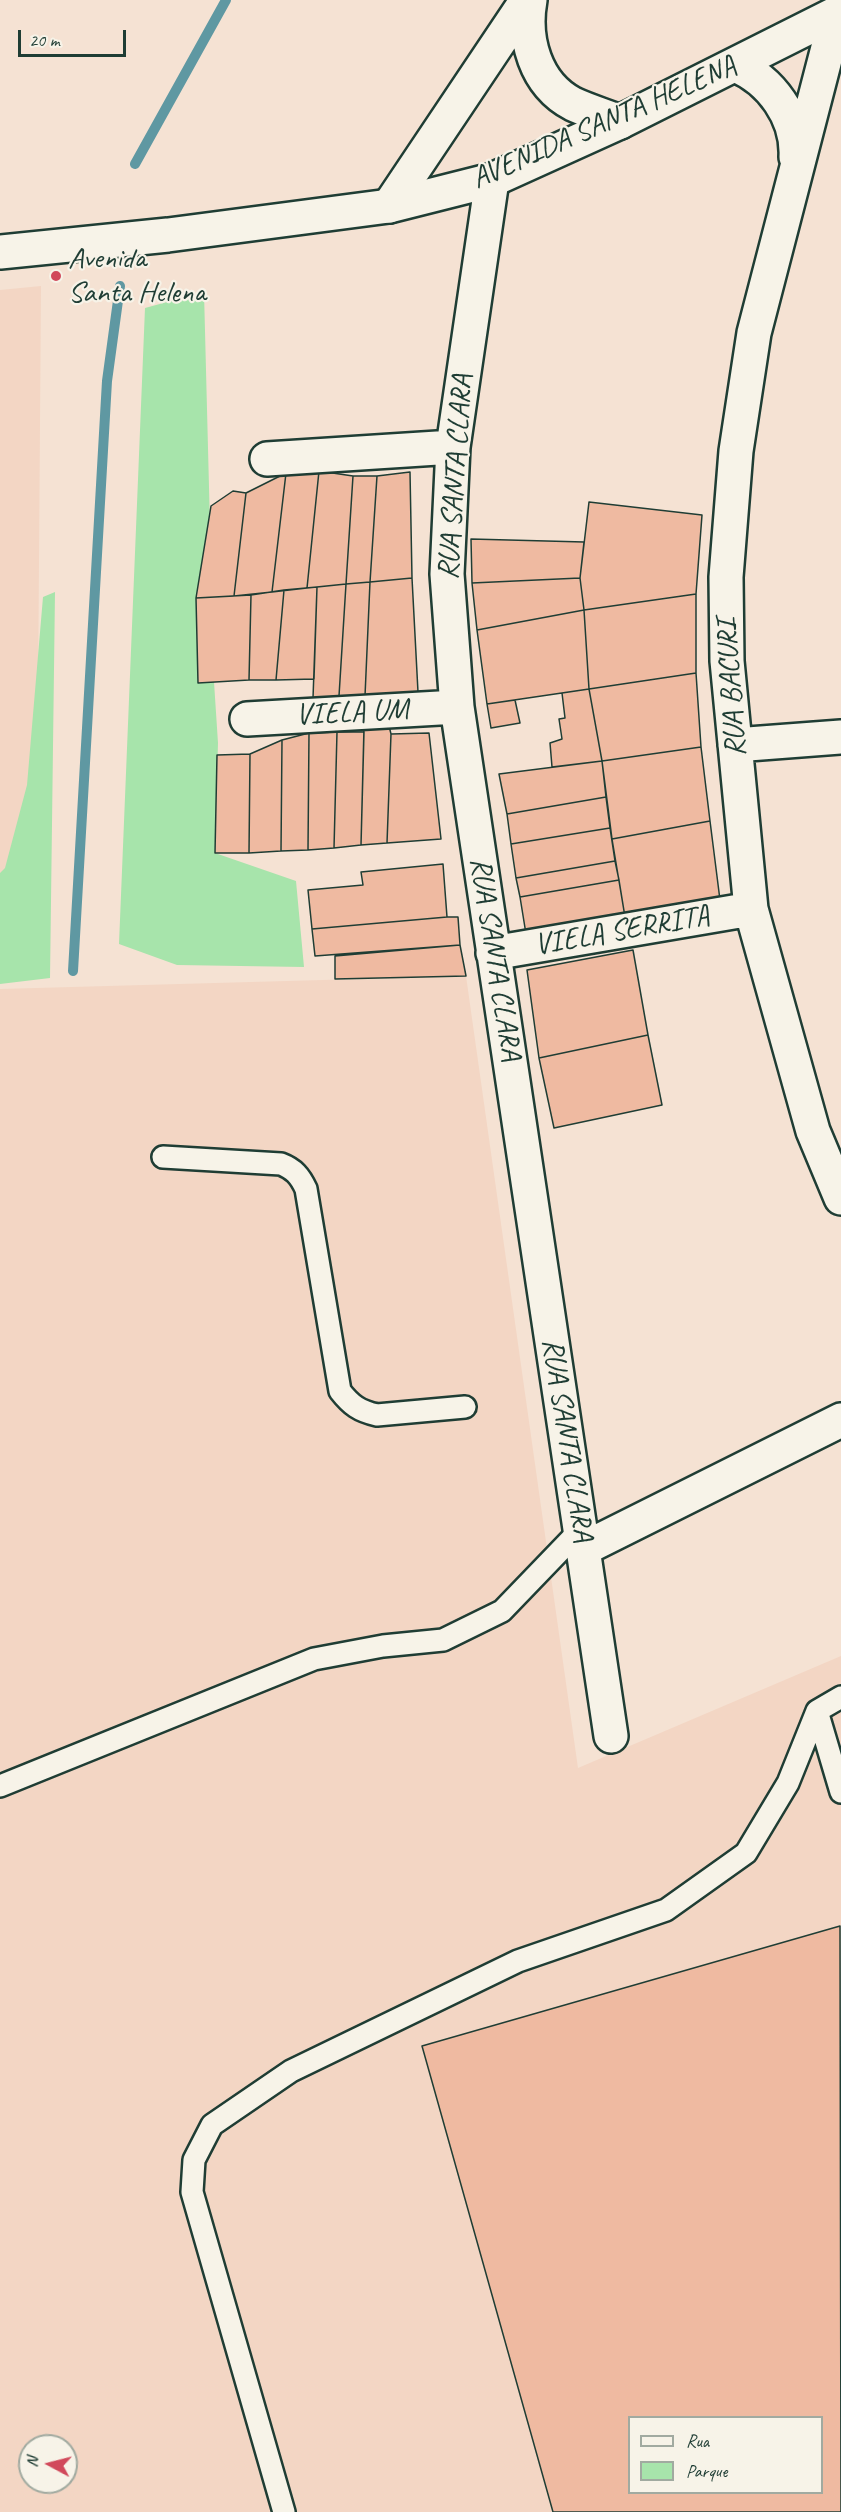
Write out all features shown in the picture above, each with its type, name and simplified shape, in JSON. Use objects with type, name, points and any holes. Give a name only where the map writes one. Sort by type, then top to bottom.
[{"type":"street","points":[[528,0],[530,47],[539,71],[557,93],[573,104],[620,122]]},
{"type":"street","points":[[389,206],[528,0]]},
{"type":"street","name":"AVENIDA SANTA HELENA","points":[[0,252],[168,235],[389,206],[492,180],[620,122],[839,12]]},
{"type":"street","name":"RUA BACURI","points":[[839,12],[795,171],[754,333],[736,450],[726,577],[727,662],[751,909],[813,1131],[841,1198]]},
{"type":"street","name":"RUA BACURI","points":[[735,65],[753,72],[781,103],[792,127],[796,149],[795,171]]},
{"type":"street","name":"RUA SANTA CLARA","points":[[492,180],[453,447],[447,574],[457,707],[611,1736]]},
{"type":"street","points":[[267,459],[453,447]]},
{"type":"street","name":"VIELA UM","points":[[247,719],[457,707]]},
{"type":"street","points":[[735,745],[841,737]]},
{"type":"street","name":"VIELA SERRITA","points":[[493,953],[751,909]]},
{"type":"street","points":[[582,1540],[841,1420]]},
{"type":"lane","points":[[163,1157],[281,1164],[292,1169],[300,1177],[306,1189],[340,1390],[351,1405],[363,1412],[377,1415],[465,1407]]},
{"type":"lane","points":[[0,1786],[314,1659],[383,1646],[443,1640],[502,1611],[582,1540]]},
{"type":"lane","points":[[284,2512],[192,2192],[194,2160],[212,2124],[291,2071],[518,1961],[666,1910],[746,1853],[788,1783],[817,1711],[841,1697]]},
{"type":"lane","points":[[817,1711],[841,1792]]},
{"type":"shaded area","points":[[41,286],[36,973],[0,973],[0,290]]},
{"type":"shaded area","points":[[466,976],[578,1768],[841,1656],[841,2512],[0,2512],[0,989]]},
{"type":"green space","points":[[204,292],[214,682],[218,743],[215,853],[296,881],[304,967],[177,965],[119,944],[145,308]]},
{"type":"green space","points":[[55,592],[50,978],[0,984],[0,873],[5,868],[27,785],[43,597]]},
{"type":"building","points":[[319,471],[307,588],[272,592],[286,473]]},
{"type":"building","points":[[319,471],[353,476],[346,584],[307,588]]},
{"type":"building","points":[[410,472],[412,578],[370,582],[377,476]]},
{"type":"building","points":[[286,473],[272,592],[234,596],[246,493]]},
{"type":"building","points":[[353,476],[377,476],[370,582],[346,584]]},
{"type":"building","points":[[233,491],[246,493],[234,596],[196,598],[211,506]]},
{"type":"building","points":[[589,502],[702,515],[696,594],[584,610],[580,578]]},
{"type":"building","points":[[471,539],[584,542],[580,578],[472,583]]},
{"type":"building","points":[[412,578],[418,692],[365,696],[370,582]]},
{"type":"building","points":[[580,578],[584,610],[477,630],[472,583]]},
{"type":"building","points":[[370,582],[365,696],[339,696],[346,584]]},
{"type":"building","points":[[346,584],[339,696],[313,698],[317,587]]},
{"type":"building","points":[[317,587],[314,679],[276,680],[284,590]]},
{"type":"building","points":[[284,590],[276,680],[249,680],[251,595]]},
{"type":"building","points":[[696,594],[696,673],[589,689],[584,610]]},
{"type":"building","points":[[251,595],[249,680],[198,683],[196,598]]},
{"type":"building","points":[[584,610],[589,689],[487,704],[477,630]]},
{"type":"building","points":[[696,673],[701,747],[602,761],[589,689]]},
{"type":"building","points":[[589,689],[602,761],[552,767],[550,743],[562,739],[559,719],[565,718],[562,693]]},
{"type":"building","points":[[515,700],[520,723],[491,728],[487,704]]},
{"type":"building","points":[[389,726],[391,734],[387,843],[361,845],[364,727]]},
{"type":"building","points":[[337,732],[364,732],[361,845],[334,848]]},
{"type":"building","points":[[337,732],[334,848],[308,850],[309,733]]},
{"type":"building","points":[[309,733],[308,850],[281,851],[282,740]]},
{"type":"building","points":[[429,733],[441,839],[387,843],[391,734]]},
{"type":"building","points":[[282,740],[281,851],[249,853],[250,754]]},
{"type":"building","points":[[701,747],[710,821],[612,839],[602,761]]},
{"type":"building","points":[[250,754],[249,853],[215,853],[217,755]]},
{"type":"building","points":[[602,761],[606,797],[507,814],[499,774]]},
{"type":"building","points":[[606,797],[610,828],[511,844],[507,814]]},
{"type":"building","points":[[710,821],[720,900],[625,917],[612,839]]},
{"type":"building","points":[[610,828],[615,861],[516,878],[511,844]]},
{"type":"building","points":[[615,861],[619,880],[520,897],[516,878]]},
{"type":"building","points":[[443,864],[447,917],[312,929],[308,890],[363,885],[361,872]]},
{"type":"building","points":[[619,880],[625,917],[526,934],[520,897]]},
{"type":"building","points":[[458,917],[460,945],[315,956],[312,929]]},
{"type":"building","points":[[460,945],[466,976],[335,979],[335,956]]},
{"type":"building","points":[[633,950],[648,1035],[539,1058],[527,970]]},
{"type":"building","points":[[648,1035],[662,1105],[554,1128],[539,1058]]},
{"type":"building","points":[[840,1926],[841,2512],[553,2512],[422,2046]]},
{"type":"waterway","points":[[135,164],[226,0]]},
{"type":"waterway","points":[[73,971],[107,381],[120,286]]},
{"type":"place","name":"Avenida Santa Helena","points":[[56,276]]}]
